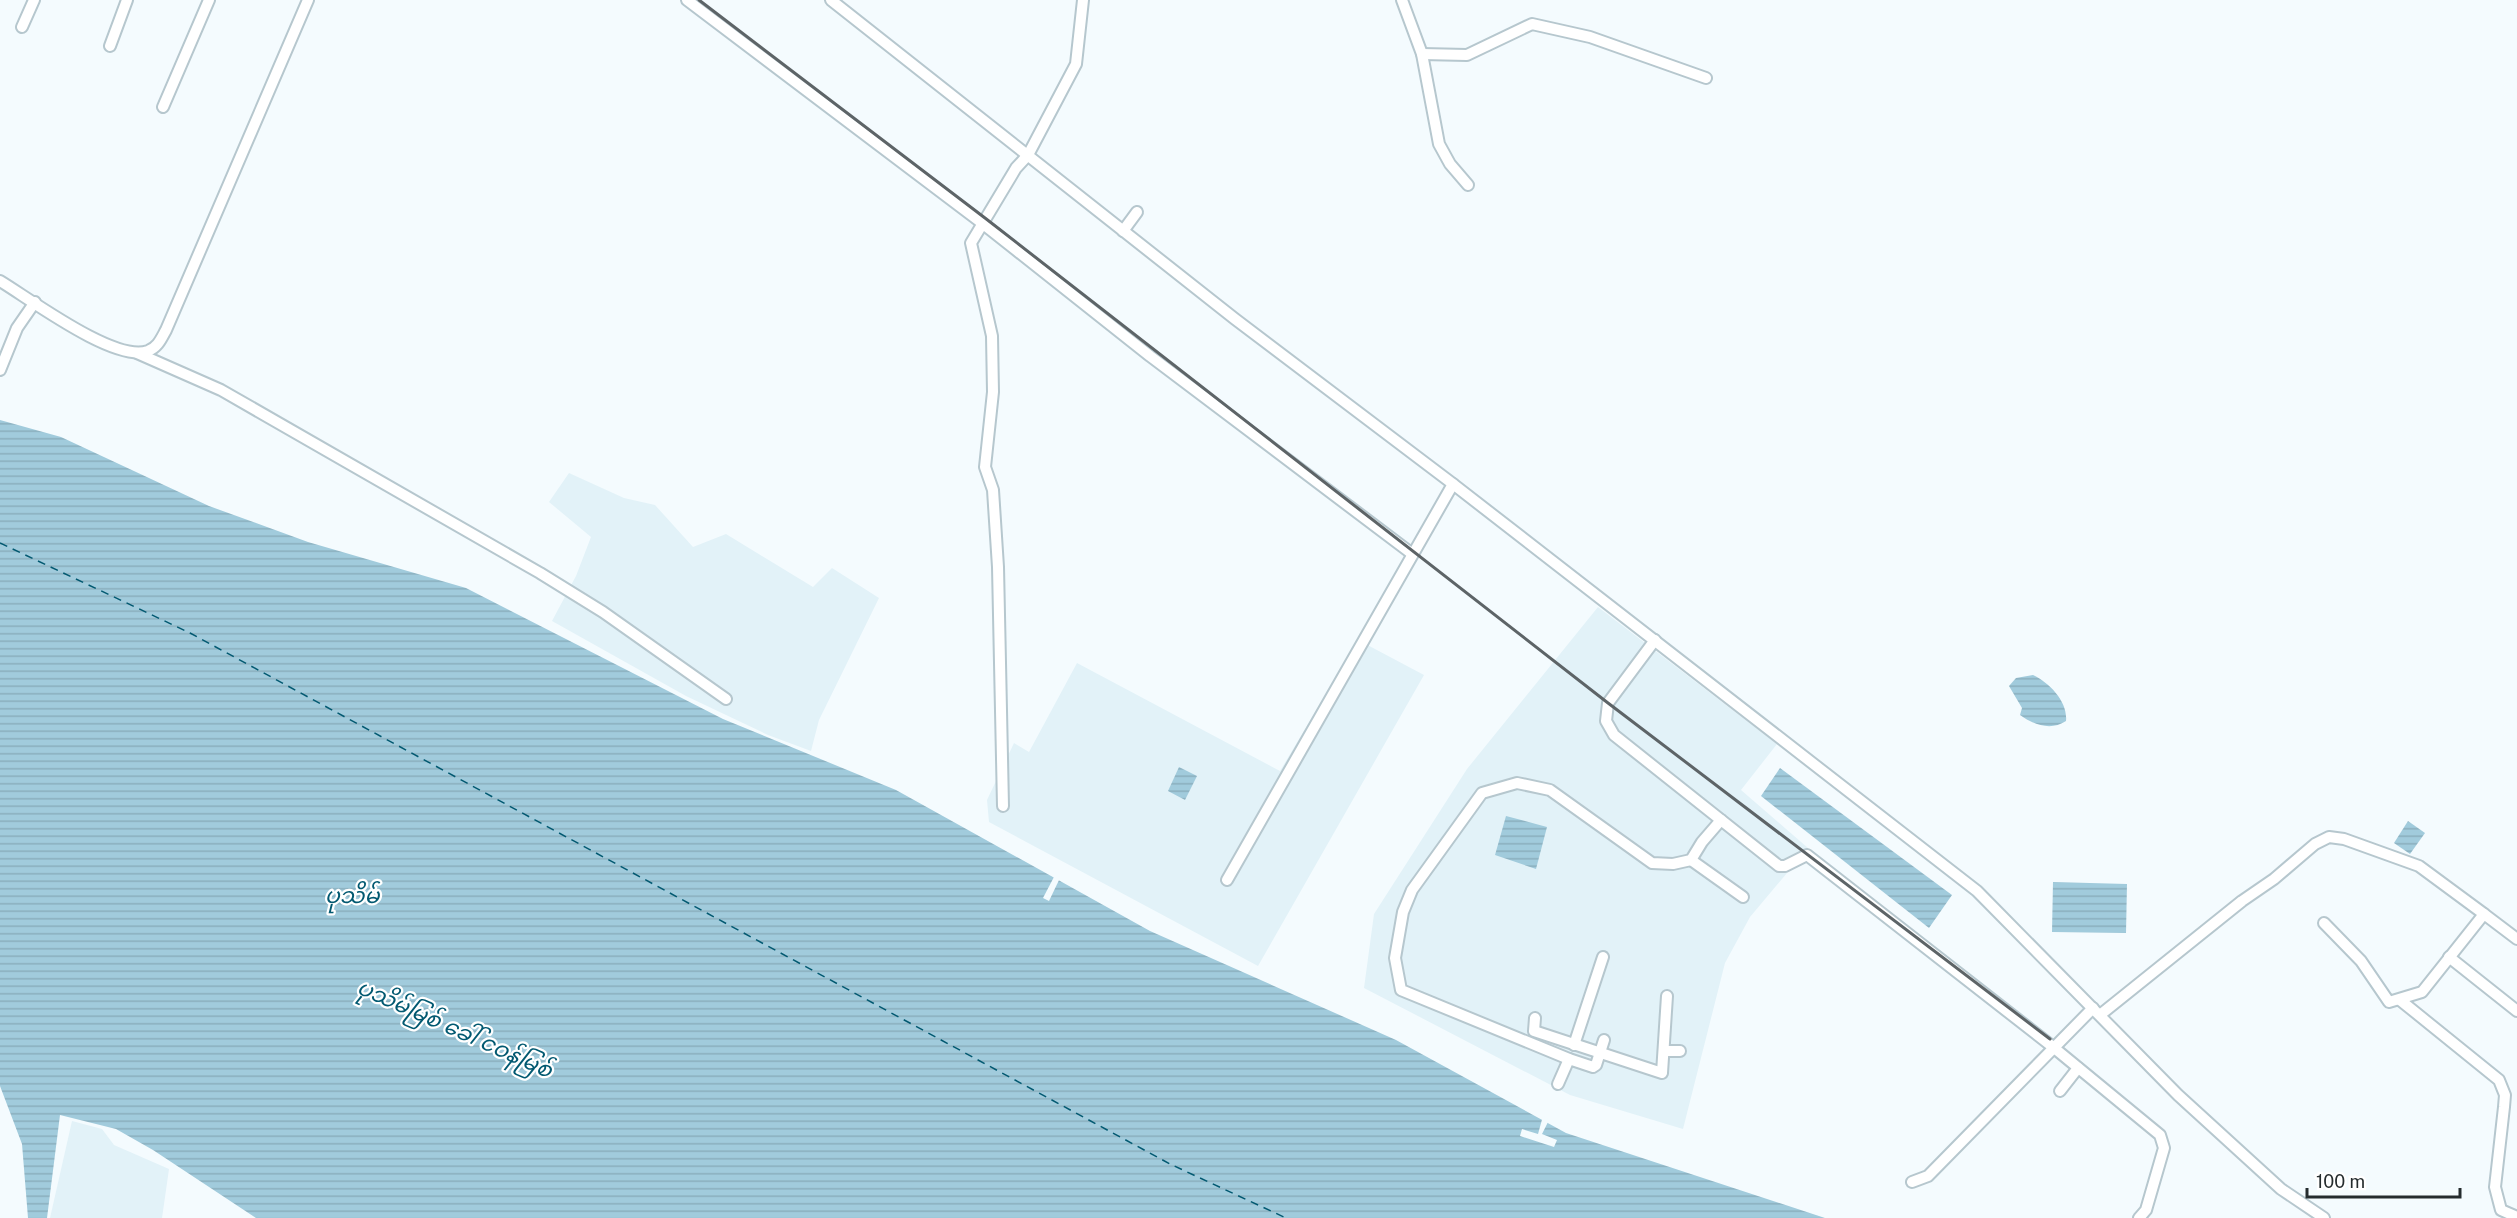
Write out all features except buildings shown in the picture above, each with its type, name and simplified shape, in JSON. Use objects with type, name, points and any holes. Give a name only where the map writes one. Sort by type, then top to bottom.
[{"type":"street","points":[[22,27],[34,0]]},
{"type":"street","points":[[110,46],[127,0]]},
{"type":"street","points":[[163,107],[209,0]]},
{"type":"street","points":[[137,353],[157,346],[166,330],[308,0]]},
{"type":"street","points":[[687,0],[982,223],[1141,349],[1411,553]]},
{"type":"street","points":[[831,0],[1123,231],[1977,891],[2178,1095],[2248,1161],[2296,1201],[2324,1218]]},
{"type":"street","points":[[1004,806],[998,556],[993,490],[985,467],[993,392],[992,336],[971,243],[1016,168],[1028,156],[1076,64],[1083,0]]},
{"type":"street","points":[[1402,0],[1422,54],[1439,144],[1450,164],[1468,184]]},
{"type":"street","points":[[1422,54],[1467,56],[1532,24],[1590,37],[1706,78]]},
{"type":"street","points":[[1123,231],[1137,212]]},
{"type":"street","points":[[0,281],[93,339],[137,353],[221,390],[540,573],[603,612],[726,699]]},
{"type":"street","points":[[0,370],[17,328],[35,302]]},
{"type":"street","points":[[1227,880],[1302,751],[1411,553],[1453,484]]},
{"type":"street","points":[[1654,640],[1608,703],[1606,721],[1614,735],[1779,866],[1785,866],[1806,855],[2053,1047],[2160,1135],[2164,1148],[2146,1210],[2139,1218]]},
{"type":"street","points":[[1604,1040],[1593,1067],[1401,990],[1395,958],[1403,912],[1412,890],[1482,793],[1517,783],[1550,790],[1652,863],[1674,864],[1691,860],[1702,842],[1721,820]]},
{"type":"street","points":[[1912,1182],[1928,1176],[2031,1077],[2053,1047],[2097,1011],[2274,879],[2315,844],[2329,837],[2344,839],[2419,866],[2517,939]]},
{"type":"street","points":[[1691,860],[1743,897]]},
{"type":"street","points":[[2324,923],[2361,961],[2389,1002],[2422,992],[2484,914]]},
{"type":"street","points":[[1574,1045],[1603,957]]},
{"type":"street","points":[[2449,957],[2517,1011]]},
{"type":"street","points":[[1535,1018],[1534,1031],[1659,1073],[1663,1071],[1667,996]]},
{"type":"street","points":[[2400,1000],[2499,1080],[2505,1095],[2495,1187],[2501,1210],[2517,1217]]},
{"type":"street","points":[[1665,1051],[1680,1051]]},
{"type":"street","points":[[1558,1084],[1569,1059]]},
{"type":"street","points":[[2060,1091],[2079,1068]]},
{"type":"shaded area","points":[[569,473],[624,498],[655,505],[693,547],[726,534],[813,587],[832,568],[879,598],[819,720],[811,751],[768,735],[686,696],[552,621],[576,576],[591,537],[549,502]]},
{"type":"shaded area","points":[[1598,607],[1777,744],[1741,790],[1808,848],[1750,917],[1725,963],[1683,1129],[1570,1095],[1364,988],[1374,914],[1467,769]]},
{"type":"shaded area","points":[[1358,640],[1424,675],[1258,966],[989,822],[987,800],[1014,743],[1029,752],[1077,663],[1280,771]]},
{"type":"shaded area","points":[[72,1121],[102,1129],[114,1145],[169,1169],[162,1218],[50,1218]]},
{"type":"water","name":"ပုသိမ်","points":[[0,420],[61,437],[209,506],[308,542],[466,588],[723,719],[896,790],[1150,931],[1396,1040],[1566,1133],[1825,1218],[256,1218],[153,1150],[116,1129],[60,1115],[47,1218],[28,1218],[22,1144],[0,1086]]},
{"type":"water","points":[[2033,675],[2057,694],[2064,707],[2066,721],[2054,726],[2043,726],[2020,715],[2022,708],[2009,686],[2016,678]]},
{"type":"water","points":[[1179,767],[1197,776],[1185,800],[1168,791]]},
{"type":"water","points":[[1780,768],[1952,895],[1929,928],[1761,796]]},
{"type":"water","points":[[1506,816],[1547,827],[1536,869],[1495,855]]},
{"type":"water","points":[[2408,821],[2425,833],[2410,854],[2394,843]]},
{"type":"water","points":[[2053,882],[2127,884],[2126,933],[2052,932]]},
{"type":"pier","points":[[1055,875],[1060,878],[1049,901],[1043,898]]},
{"type":"pier","points":[[1543,1116],[1549,1120],[1542,1134],[1557,1140],[1554,1147],[1520,1136],[1522,1129],[1538,1134]]},
{"type":"ferry route","points":[[0,543],[190,633],[1170,1164],[1286,1218]]},
{"type":"railway","points":[[699,0],[985,218],[1608,703],[2050,1039]]},
{"type":"water label","name":"ပုသိမ်မြစ် ခေါ် ငဝန်မြစ်","points":[[455,1028]]}]
